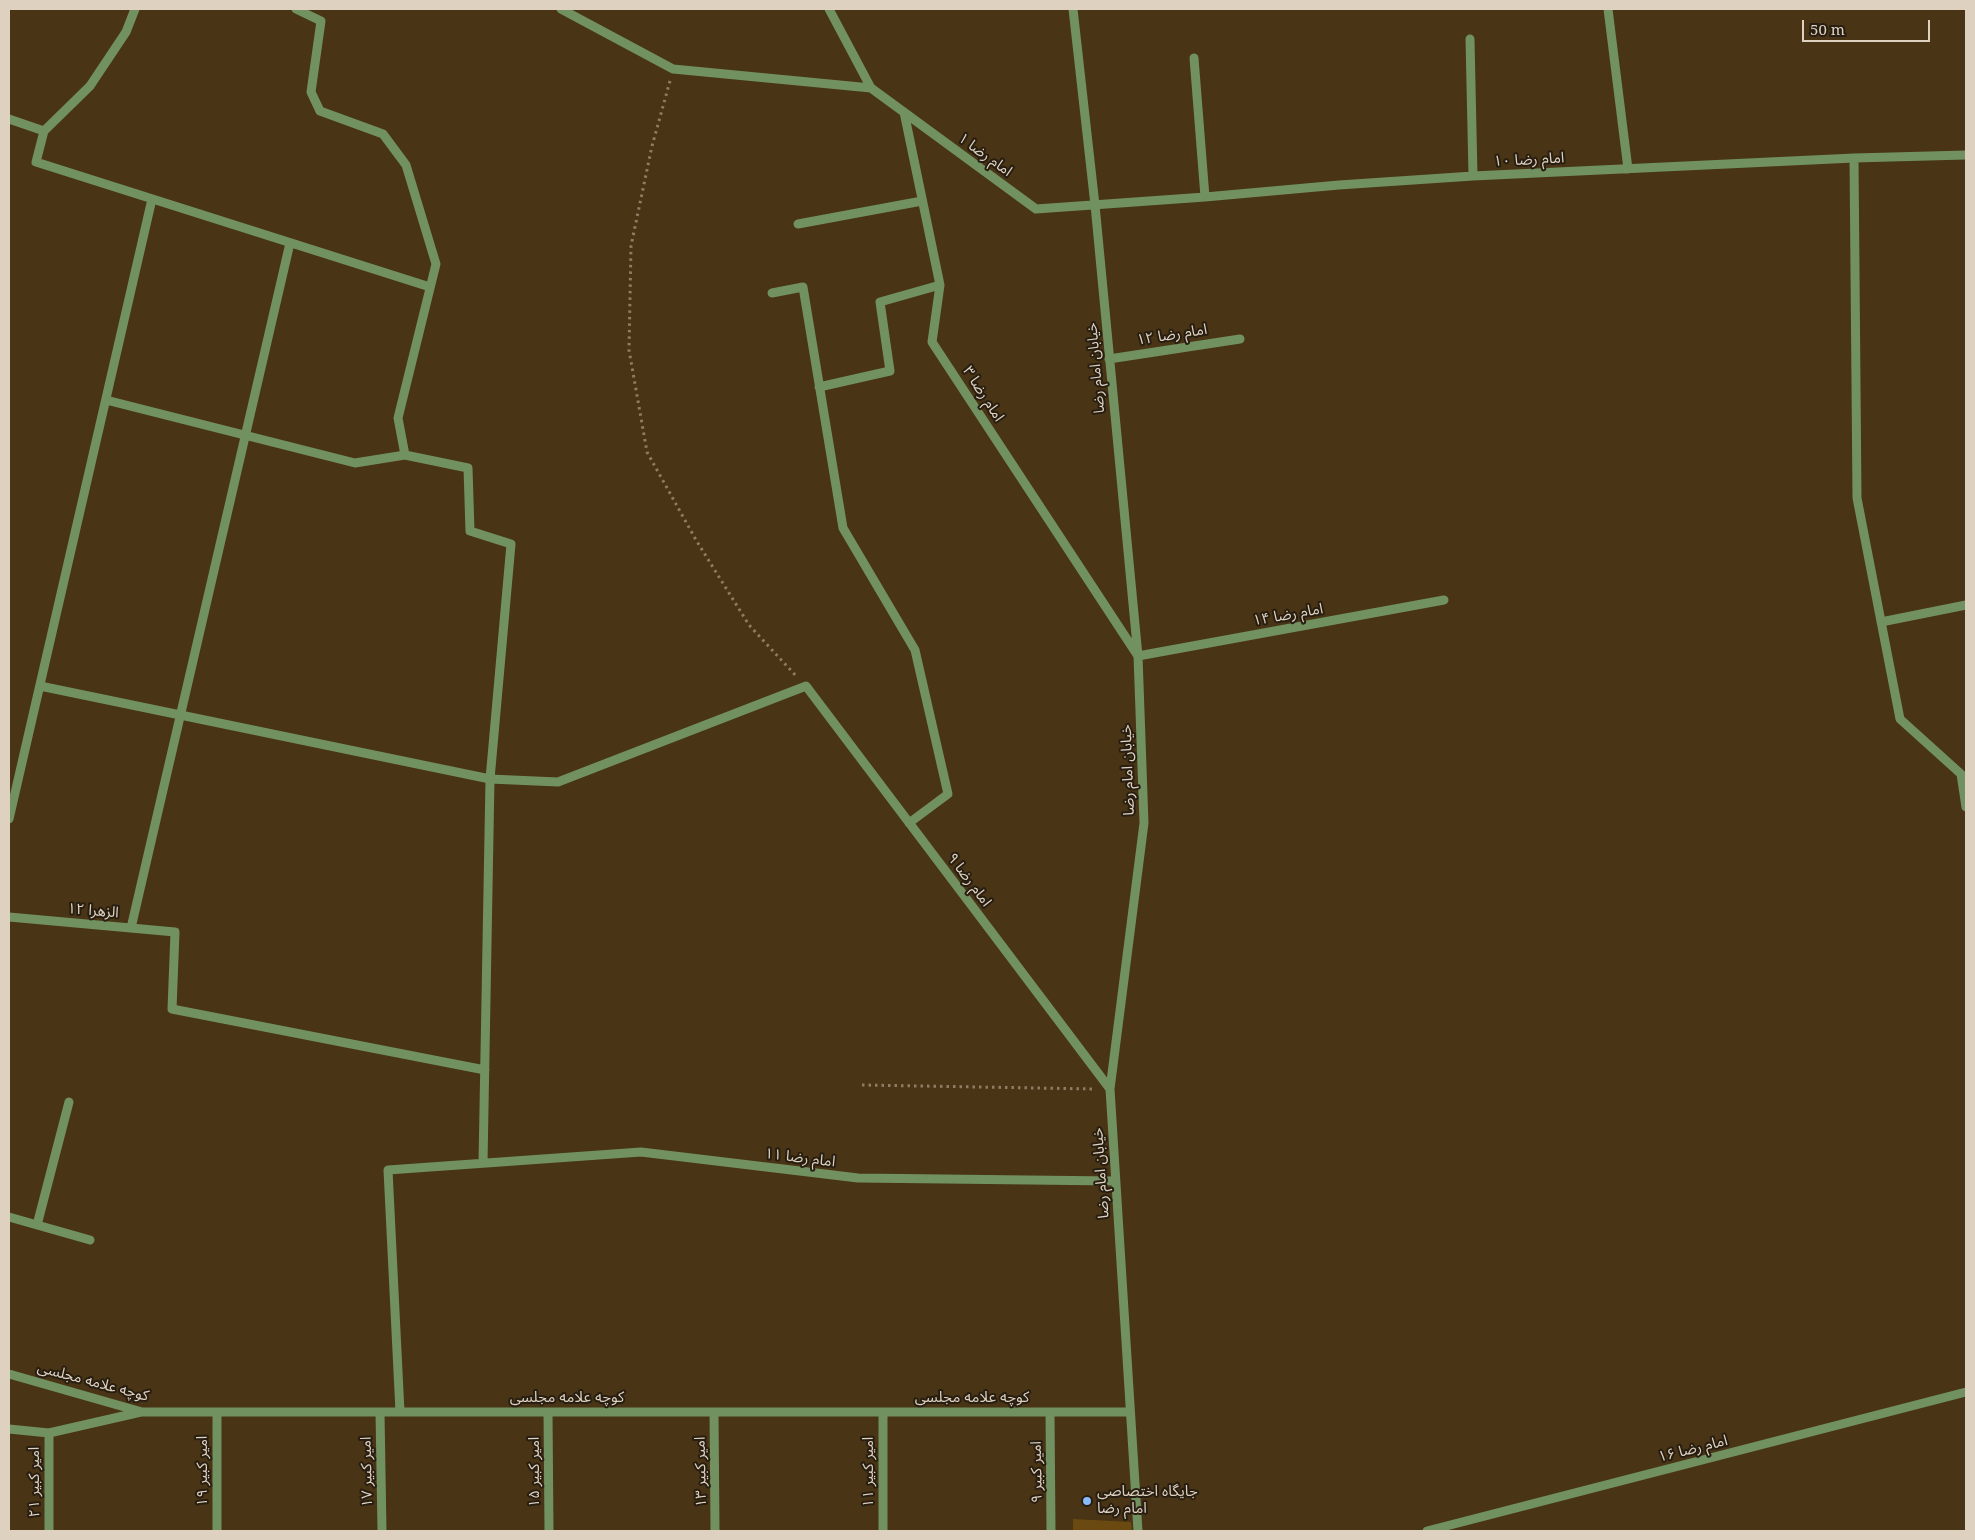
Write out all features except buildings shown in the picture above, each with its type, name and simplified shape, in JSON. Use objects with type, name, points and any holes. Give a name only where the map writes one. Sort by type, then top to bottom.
[{"type":"street","points":[[135,9],[126,32],[90,86],[44,131],[36,162],[430,287]]},
{"type":"street","points":[[296,9],[321,22],[311,92],[320,111],[383,134],[406,165],[436,264],[398,418],[405,455]]},
{"type":"street","points":[[561,9],[673,69],[871,88]]},
{"type":"street","points":[[829,9],[871,88]]},
{"type":"street","name":"خیابان امام رضا","points":[[1072,9],[1095,205],[1138,656],[1144,823],[1110,1089],[1138,1531]]},
{"type":"street","points":[[1608,9],[1628,169]]},
{"type":"street","points":[[1470,39],[1473,176]]},
{"type":"street","points":[[1194,58],[1205,197]]},
{"type":"street","name":"امام رضا ۱","points":[[871,88],[1036,209],[1095,205]]},
{"type":"street","name":"امام رضا ۳","points":[[904,112],[940,285],[932,342],[1138,656]]},
{"type":"street","points":[[9,119],[44,131]]},
{"type":"street","name":"امام رضا ۱۰","points":[[1095,205],[1473,176],[1854,158],[1966,155]]},
{"type":"street","points":[[1854,158],[1857,498],[1900,719],[1964,773],[1966,807]]},
{"type":"street","points":[[9,819],[152,199]]},
{"type":"street","points":[[798,224],[922,201]]},
{"type":"street","points":[[132,928],[290,242]]},
{"type":"street","points":[[820,387],[890,370],[880,302],[940,285]]},
{"type":"street","points":[[772,293],[803,287],[843,528],[915,650],[948,794],[909,823]]},
{"type":"street","name":"امام رضا ۱۲","points":[[1109,359],[1240,339]]},
{"type":"street","points":[[106,400],[355,462],[405,455],[468,468],[470,531],[511,544],[490,779],[483,1163]]},
{"type":"street","name":"امام رضا ۱۴","points":[[1138,656],[1444,600]]},
{"type":"street","points":[[1881,622],[1966,605]]},
{"type":"street","points":[[40,686],[490,779],[558,782],[806,686]]},
{"type":"street","name":"امام رضا ۹","points":[[806,686],[1110,1089]]},
{"type":"street","name":"الزهرا ۱۲","points":[[9,917],[175,932],[172,1009],[485,1070]]},
{"type":"street","points":[[36,1225],[69,1102]]},
{"type":"street","name":"امام رضا ۱۱","points":[[400,1412],[388,1170],[642,1152],[858,1178],[1115,1181]]},
{"type":"street","points":[[9,1217],[90,1240]]},
{"type":"street","name":"کوچه علامه مجلسی","points":[[9,1374],[142,1412],[1130,1412]]},
{"type":"street","name":"امام رضا ۱۶","points":[[1427,1531],[1966,1392]]},
{"type":"street","points":[[9,1429],[49,1433],[142,1412]]},
{"type":"street","name":"امیر کبیر ۱۹","points":[[217,1412],[217,1531]]},
{"type":"street","name":"امیر کبیر ۱۷","points":[[380,1412],[382,1531]]},
{"type":"street","name":"امیر کبیر ۱۵","points":[[548,1412],[549,1531]]},
{"type":"street","name":"امیر کبیر ۱۳","points":[[714,1412],[715,1531]]},
{"type":"street","name":"امیر کبیر ۱۱","points":[[883,1412],[883,1531]]},
{"type":"street","name":"امیر کبیر ۹","points":[[1050,1412],[1051,1531]]},
{"type":"street","name":"امیر کبیر ۲۱","points":[[49,1433],[49,1531]]},
{"type":"path","points":[[673,69],[652,146],[631,246],[629,350],[648,452],[696,540],[749,625],[806,686]]},
{"type":"path","points":[[862,1084],[1110,1089]]},
{"type":"shaded area","points":[[1073,1519],[1131,1522],[1132,1531],[1073,1531]]},
{"type":"place","name":"جایگاه اختصاصی امام رضا","points":[[1087,1501]]}]
